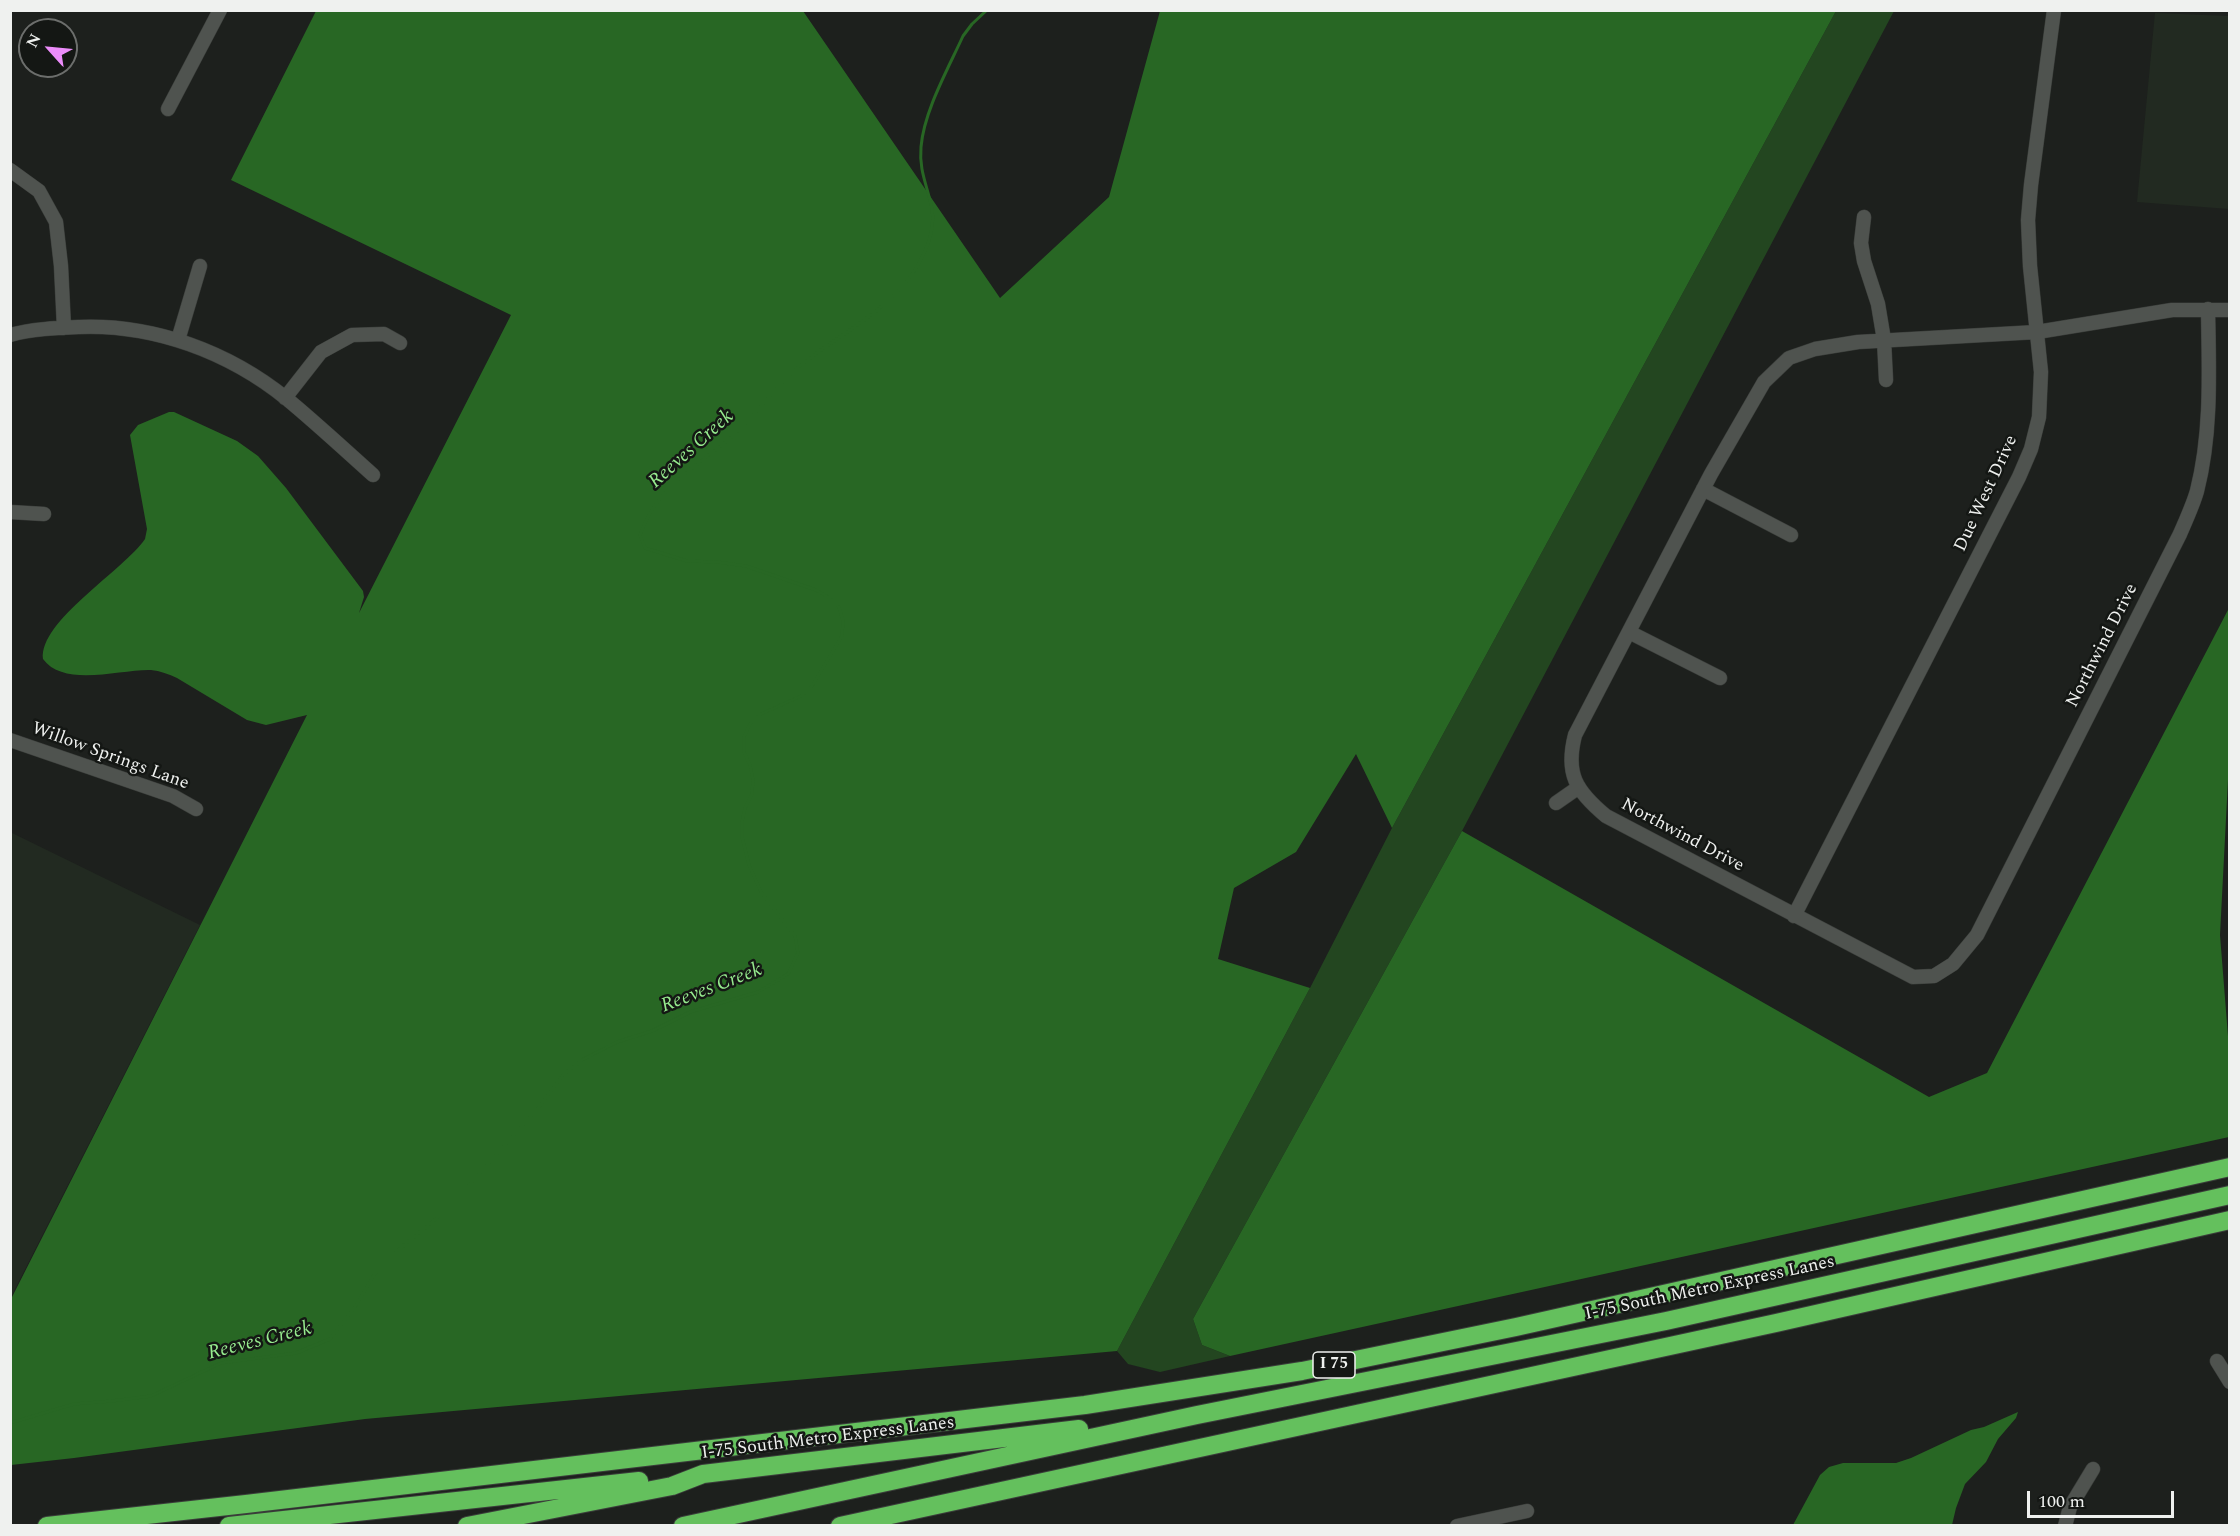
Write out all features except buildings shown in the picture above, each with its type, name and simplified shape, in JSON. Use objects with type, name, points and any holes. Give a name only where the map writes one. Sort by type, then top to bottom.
[{"type":"highway","name":"I 75","points":[[48,1526],[1085,1405],[1302,1371],[1516,1327],[2229,1167]]},
{"type":"highway","name":"I-75 South Metro Express Lanes","points":[[683,1526],[1197,1414],[1666,1321],[2229,1195]]},
{"type":"highway","points":[[840,1526],[1776,1323],[2229,1220]]},
{"type":"highway","name":"I-75 South Metro Express Lanes","points":[[467,1526],[672,1486],[703,1474],[1197,1414]]},
{"type":"highway","points":[[229,1526],[703,1474]]},
{"type":"street","points":[[168,109],[220,10]]},
{"type":"street","name":"Due West Drive","points":[[1794,916],[2019,477],[2031,449],[2039,417],[2041,372],[2030,266],[2028,220],[2054,10]]},
{"type":"street","points":[[10,170],[39,191],[56,222],[64,328]]},
{"type":"street","points":[[1864,217],[1860,243],[1878,304],[1884,340],[1886,380]]},
{"type":"street","points":[[178,340],[200,266]]},
{"type":"street","name":"Northwind Drive","points":[[2208,309],[2209,391],[2204,457],[2196,493],[2180,534],[1977,935],[1953,964],[1934,976],[1912,977],[1606,816],[1587,800],[1575,780],[1570,756],[1575,735],[1703,489],[1764,382],[1789,358],[1815,349],[1858,342],[2037,332],[2142,313],[2172,310],[2208,309],[2229,310]]},
{"type":"street","points":[[10,335],[102,326],[146,332],[178,340],[237,365],[285,398],[373,475]]},
{"type":"street","points":[[285,398],[321,352],[352,335],[384,334],[400,343]]},
{"type":"street","points":[[1703,489],[1791,534]]},
{"type":"street","points":[[10,512],[44,514]]},
{"type":"street","points":[[1629,632],[1720,678]]},
{"type":"street","name":"Willow Springs Lane","points":[[10,740],[173,796],[196,809]]},
{"type":"street","points":[[1556,803],[1579,788]]},
{"type":"street","points":[[2217,1361],[2229,1382]]},
{"type":"street","points":[[2065,1526],[2070,1507],[2093,1469]]},
{"type":"street","points":[[1456,1526],[1527,1511]]},
{"type":"shaded area","points":[[316,11],[803,11],[1000,298],[1109,197],[1160,11],[1836,11],[1392,828],[1356,754],[1296,852],[1234,888],[1218,959],[1310,988],[1117,1351],[365,1419],[11,1465],[11,1299],[307,715],[266,725],[247,720],[177,678],[164,673],[139,670],[78,675],[52,668],[43,659],[45,644],[54,629],[145,539],[147,529],[130,435],[138,425],[174,412],[237,441],[258,456],[286,488],[363,591],[364,597],[359,613],[511,315],[231,180]]},
{"type":"shaded area","points":[[1836,11],[1894,11],[1462,831],[1193,1319],[1202,1345],[1230,1356],[1160,1372],[1128,1364],[1117,1351],[1310,988],[1392,828]]},
{"type":"shaded area","points":[[2155,13],[2229,16],[2229,209],[2137,202]]},
{"type":"shaded area","points":[[2229,608],[2229,760],[2220,935],[2229,1049],[2229,1137],[1230,1356],[1202,1345],[1193,1319],[1462,831],[1929,1097],[1987,1073]]},
{"type":"shaded area","points":[[10,832],[200,925],[11,1297],[10,1297]]},
{"type":"shaded area","points":[[2018,1412],[2016,1418],[1998,1439],[1986,1462],[1965,1484],[1952,1525],[1793,1525],[1820,1475],[1829,1467],[1843,1463],[1896,1463]]},
{"type":"waterway","name":"Reeves Creek","points":[[10,1423],[74,1404],[151,1396],[221,1363],[296,1353],[330,1339],[355,1307],[374,1275],[398,1250],[436,1219],[471,1183],[539,1107],[563,1075],[582,1060],[617,1042],[652,1031],[690,1012],[758,992],[788,974],[798,953],[795,936],[761,892],[749,865],[742,837],[742,822],[745,808],[752,794],[753,780],[744,752],[744,737],[750,724],[761,714],[801,696],[812,686],[842,636],[843,621],[839,607],[816,590],[746,566],[687,561],[645,548],[640,535],[648,517],[669,488],[738,431],[792,372],[875,312],[913,273],[926,249],[933,222],[921,162],[923,133],[938,90],[963,36],[987,10]]}]
